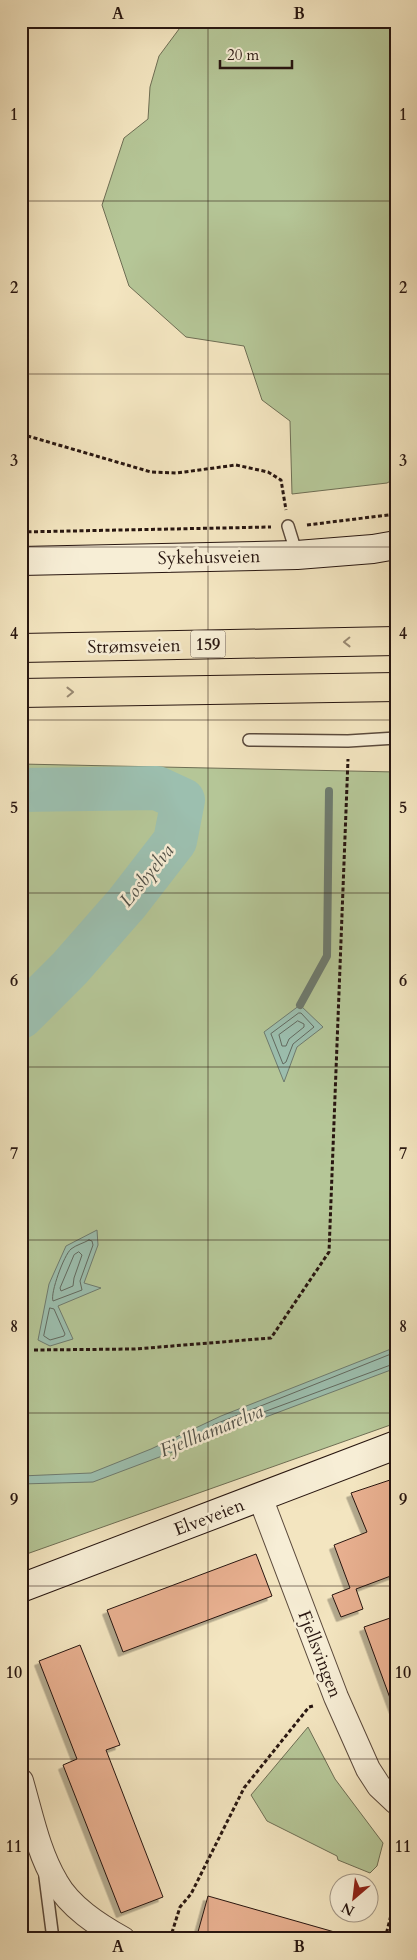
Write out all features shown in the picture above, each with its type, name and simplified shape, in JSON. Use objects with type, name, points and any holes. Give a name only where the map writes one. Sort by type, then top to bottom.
[{"type":"highway","points":[[58,647],[318,624],[396,623]]},
{"type":"highway","name":"Strømsveien","points":[[21,648],[396,641]]},
{"type":"highway","points":[[21,692],[396,687]]},
{"type":"highway","points":[[208,690],[396,695]]},
{"type":"main road","name":"Sykehusveien","points":[[21,561],[297,555],[373,549],[396,545]]},
{"type":"main road","name":"Elveveien","points":[[21,1588],[396,1445]]},
{"type":"street","name":"Fjellsvingen","points":[[260,1497],[336,1697],[368,1769],[379,1786],[396,1802]]},
{"type":"street","points":[[21,1781],[43,1855],[56,1883],[71,1901],[106,1930],[122,1939]]},
{"type":"lane","points":[[288,526],[297,555]]},
{"type":"lane","points":[[249,740],[348,741],[396,738]]},
{"type":"lane","points":[[43,1855],[53,1939]]},
{"type":"path","points":[[21,434],[151,472],[177,473],[236,465],[268,472],[281,480],[288,526]]},
{"type":"path","points":[[21,532],[288,526],[340,522],[396,514]]},
{"type":"path","points":[[34,1350],[135,1349],[271,1338],[329,1252],[348,741]]},
{"type":"path","points":[[170,1939],[180,1907],[191,1894],[244,1788],[309,1707],[336,1697]]},
{"type":"path","points":[[385,1939],[396,1895]]},
{"type":"shaded area","points":[[185,21],[396,21],[396,478],[387,483],[292,494],[290,421],[262,400],[244,346],[186,337],[129,286],[102,205],[124,138],[148,119],[150,87],[159,56]]},
{"type":"shaded area","points":[[21,764],[396,772],[396,1423],[21,1556]]},
{"type":"shaded area","points":[[308,1727],[335,1779],[383,1843],[377,1866],[371,1872],[368,1872],[338,1860],[337,1856],[267,1821],[251,1795]]},
{"type":"water","points":[[300,1005],[323,1027],[297,1047],[284,1082],[264,1032]]},
{"type":"water","points":[[97,1230],[98,1245],[84,1283],[101,1288],[58,1306],[73,1339],[50,1346],[38,1340],[49,1284],[66,1246]]},
{"type":"water","name":"Fjellhamarelva","points":[[396,1347],[396,1368],[93,1482],[21,1484],[21,1476],[91,1473],[151,1449],[221,1416]]},
{"type":"building","points":[[396,1478],[396,1574],[356,1589],[363,1609],[341,1617],[332,1595],[350,1588],[334,1545],[367,1532],[351,1493]]},
{"type":"building","points":[[256,1554],[272,1596],[123,1652],[107,1610]]},
{"type":"building","points":[[396,1616],[396,1708],[394,1709],[364,1627]]},
{"type":"building","points":[[80,1645],[120,1745],[106,1750],[163,1897],[121,1913],[63,1765],[77,1759],[39,1661]]},
{"type":"building","points":[[208,1896],[338,1933],[337,1939],[196,1939]]},
{"type":"waterway","name":"Losbyelva","points":[[21,790],[157,788],[183,800],[175,841],[127,903],[70,968],[21,1017]]},
{"type":"waterway","points":[[300,1005],[327,956],[329,791]]}]
